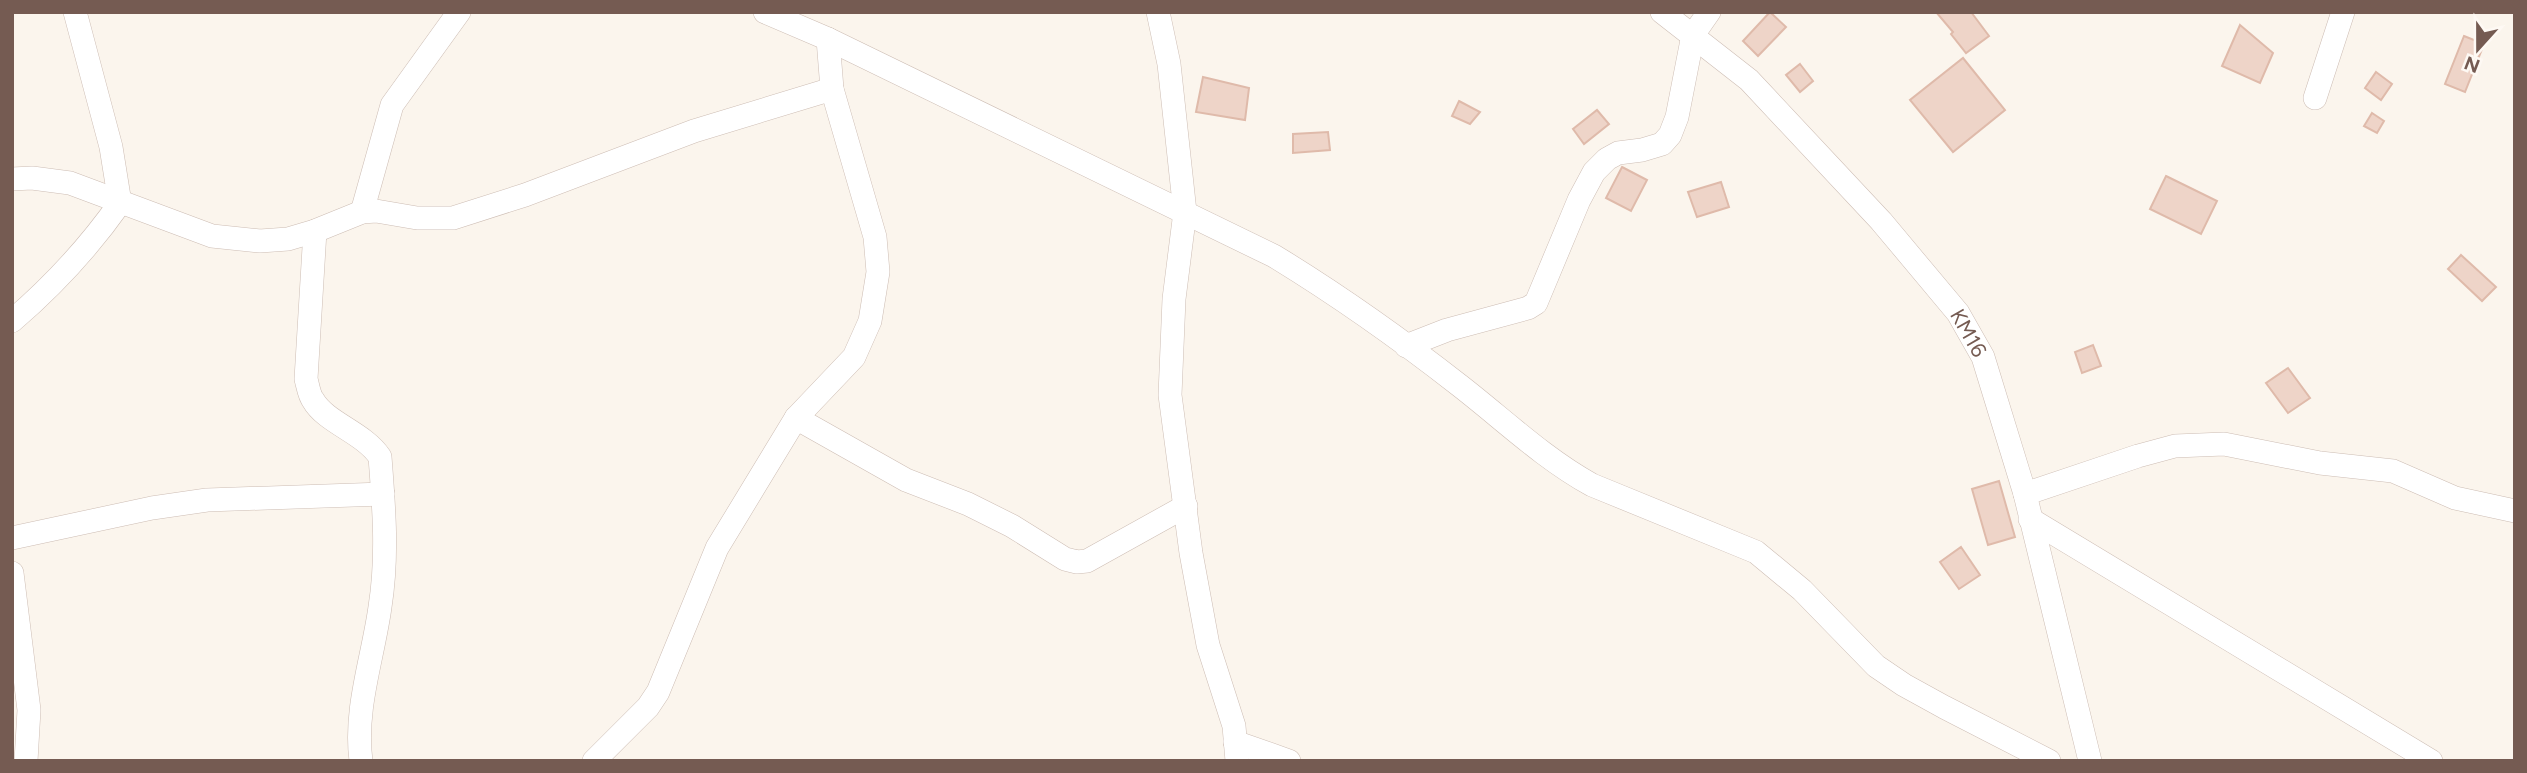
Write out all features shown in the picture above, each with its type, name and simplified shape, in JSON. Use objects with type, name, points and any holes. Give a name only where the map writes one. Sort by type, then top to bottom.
[{"type":"street","points":[[12,321],[42,295],[90,245],[120,202],[111,147],[75,12]]},
{"type":"street","points":[[362,212],[392,105],[459,12]]},
{"type":"street","points":[[765,12],[828,39],[1274,256],[1332,292],[1406,346],[1574,476],[1756,552],[1802,590],[1877,666],[1904,685],[2049,761]]},
{"type":"street","points":[[1158,12],[1168,64],[1185,212],[1174,299],[1170,395],[1191,553],[1208,645],[1234,726],[1236,751],[1289,761]]},
{"type":"street","name":"KM16","points":[[1662,12],[1749,80],[1881,221],[1958,313],[1983,357],[2025,494],[2091,761]]},
{"type":"street","points":[[1406,346],[1447,330],[1528,308],[1536,303],[1579,200],[1594,172],[1607,159],[1618,153],[1662,144],[1670,135],[1677,117],[1693,35],[1709,12]]},
{"type":"street","points":[[2315,98],[2343,12]]},
{"type":"street","points":[[594,761],[648,707],[658,692],[717,548],[796,418],[854,357],[870,321],[878,272],[875,237],[832,89],[828,39]]},
{"type":"street","points":[[12,180],[32,178],[70,183],[212,236],[260,241],[288,239],[362,212],[376,211],[417,218],[453,218],[525,195],[694,131],[832,89]]},
{"type":"street","points":[[315,231],[306,379],[312,399],[320,410],[373,447],[380,457],[385,565],[380,608],[363,696],[361,761]]},
{"type":"street","points":[[796,418],[906,480],[968,504],[1012,526],[1065,559],[1077,562],[1087,561],[1186,506]]},
{"type":"street","points":[[2025,494],[2175,446],[2224,444],[2320,463],[2393,471],[2455,498],[2515,511]]},
{"type":"street","points":[[12,538],[152,508],[207,500],[383,494]]},
{"type":"street","points":[[2030,519],[2431,761]]},
{"type":"street","points":[[12,573],[29,710],[26,761]]},
{"type":"building","points":[[1770,12],[1786,27],[1758,56],[1743,41]]},
{"type":"building","points":[[1936,12],[1971,12],[1989,36],[1966,53]]},
{"type":"building","points":[[2240,25],[2273,53],[2260,83],[2222,66]]},
{"type":"building","points":[[2464,36],[2484,44],[2465,92],[2445,84]]},
{"type":"building","points":[[1963,58],[2005,110],[1953,152],[1910,100]]},
{"type":"building","points":[[1800,64],[1813,81],[1800,92],[1786,75]]},
{"type":"building","points":[[2376,72],[2392,84],[2381,100],[2365,88]]},
{"type":"building","points":[[1203,77],[1249,88],[1245,120],[1196,112]]},
{"type":"building","points":[[1459,101],[1480,112],[1470,124],[1452,116]]},
{"type":"building","points":[[1597,110],[1609,124],[1584,144],[1573,129]]},
{"type":"building","points":[[2372,113],[2384,121],[2377,133],[2364,126]]},
{"type":"building","points":[[1328,132],[1330,150],[1293,153],[1293,134]]},
{"type":"building","points":[[1622,167],[1647,180],[1631,211],[1606,198]]},
{"type":"building","points":[[2166,176],[2217,201],[2201,234],[2150,209]]},
{"type":"building","points":[[1721,182],[1729,207],[1697,217],[1688,192]]},
{"type":"building","points":[[2461,255],[2496,287],[2482,301],[2448,269]]},
{"type":"building","points":[[2093,345],[2101,366],[2082,373],[2075,352]]},
{"type":"building","points":[[2288,368],[2310,398],[2288,413],[2266,383]]},
{"type":"building","points":[[1999,481],[2015,537],[1988,545],[1972,489]]},
{"type":"building","points":[[1961,547],[1980,575],[1959,589],[1940,562]]}]
